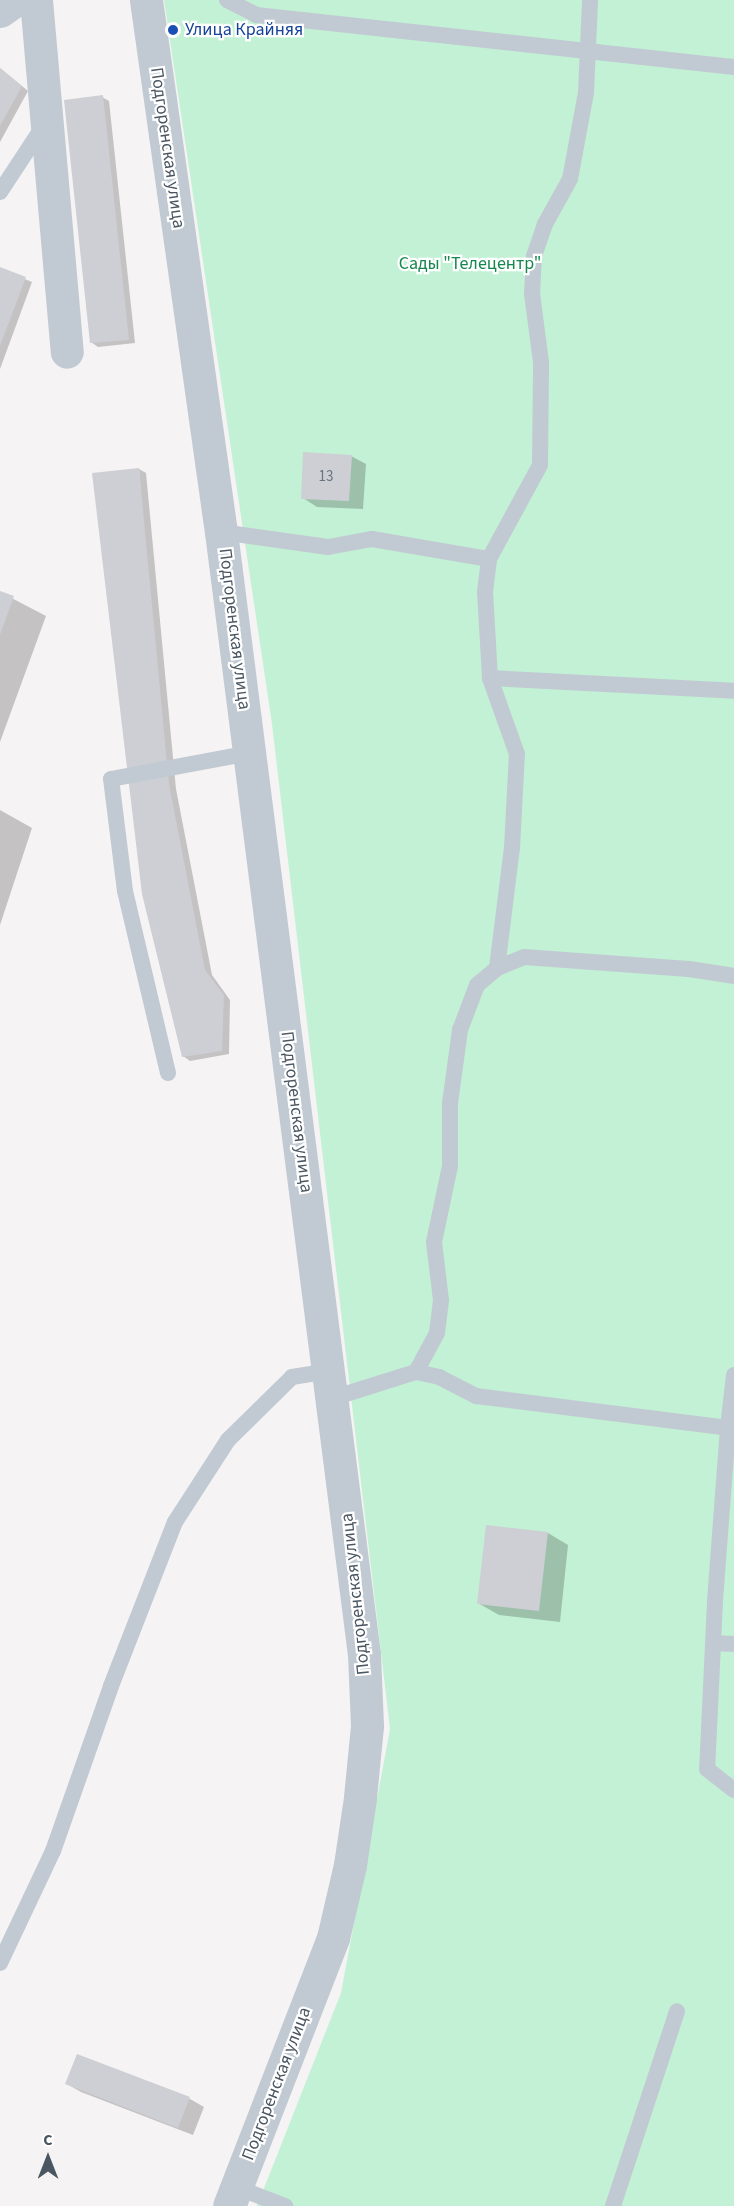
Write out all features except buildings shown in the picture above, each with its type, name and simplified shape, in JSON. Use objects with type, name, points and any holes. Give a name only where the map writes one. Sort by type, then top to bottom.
[{"type":"street","points":[[0,11],[16,0]]},
{"type":"street","points":[[36,0],[68,352]]},
{"type":"street","name":"Подгоренская улица","points":[[146,0],[221,532],[331,1384],[364,1654],[367,1726],[350,1865],[333,1938],[232,2196]]},
{"type":"lane","points":[[227,0],[255,15],[734,67]]},
{"type":"lane","points":[[497,968],[512,848],[517,754],[490,678],[485,592],[489,559],[540,465],[541,363],[532,294],[534,256],[544,224],[570,179],[586,93],[590,0]]},
{"type":"lane","points":[[0,192],[47,120]]},
{"type":"lane","points":[[221,532],[328,547],[372,538],[489,559]]},
{"type":"lane","points":[[490,678],[734,691]]},
{"type":"lane","points":[[168,1073],[125,891],[111,779],[250,753]]},
{"type":"lane","points":[[416,1372],[437,1333],[441,1300],[434,1242],[450,1166],[450,1103],[460,1030],[477,985],[497,968],[524,957],[562,958],[734,976]]},
{"type":"lane","points":[[0,1963],[53,1851],[111,1686],[175,1522],[228,1440],[292,1377],[331,1384],[416,1372],[439,1377],[476,1396],[731,1428]]},
{"type":"lane","points":[[734,1375],[713,1643],[707,1769],[734,1790]]},
{"type":"lane","points":[[713,1643],[734,1644]]},
{"type":"lane","points":[[614,2206],[677,2011]]},
{"type":"lane","points":[[232,2196],[285,2206]]},
{"type":"green space","name":"Сады \"Телецентр\"","points":[[164,0],[734,0],[734,2206],[257,2206],[341,1993],[390,1729],[272,724]]},
{"type":"place","name":"Улица Крайняя","points":[[173,30]]}]
